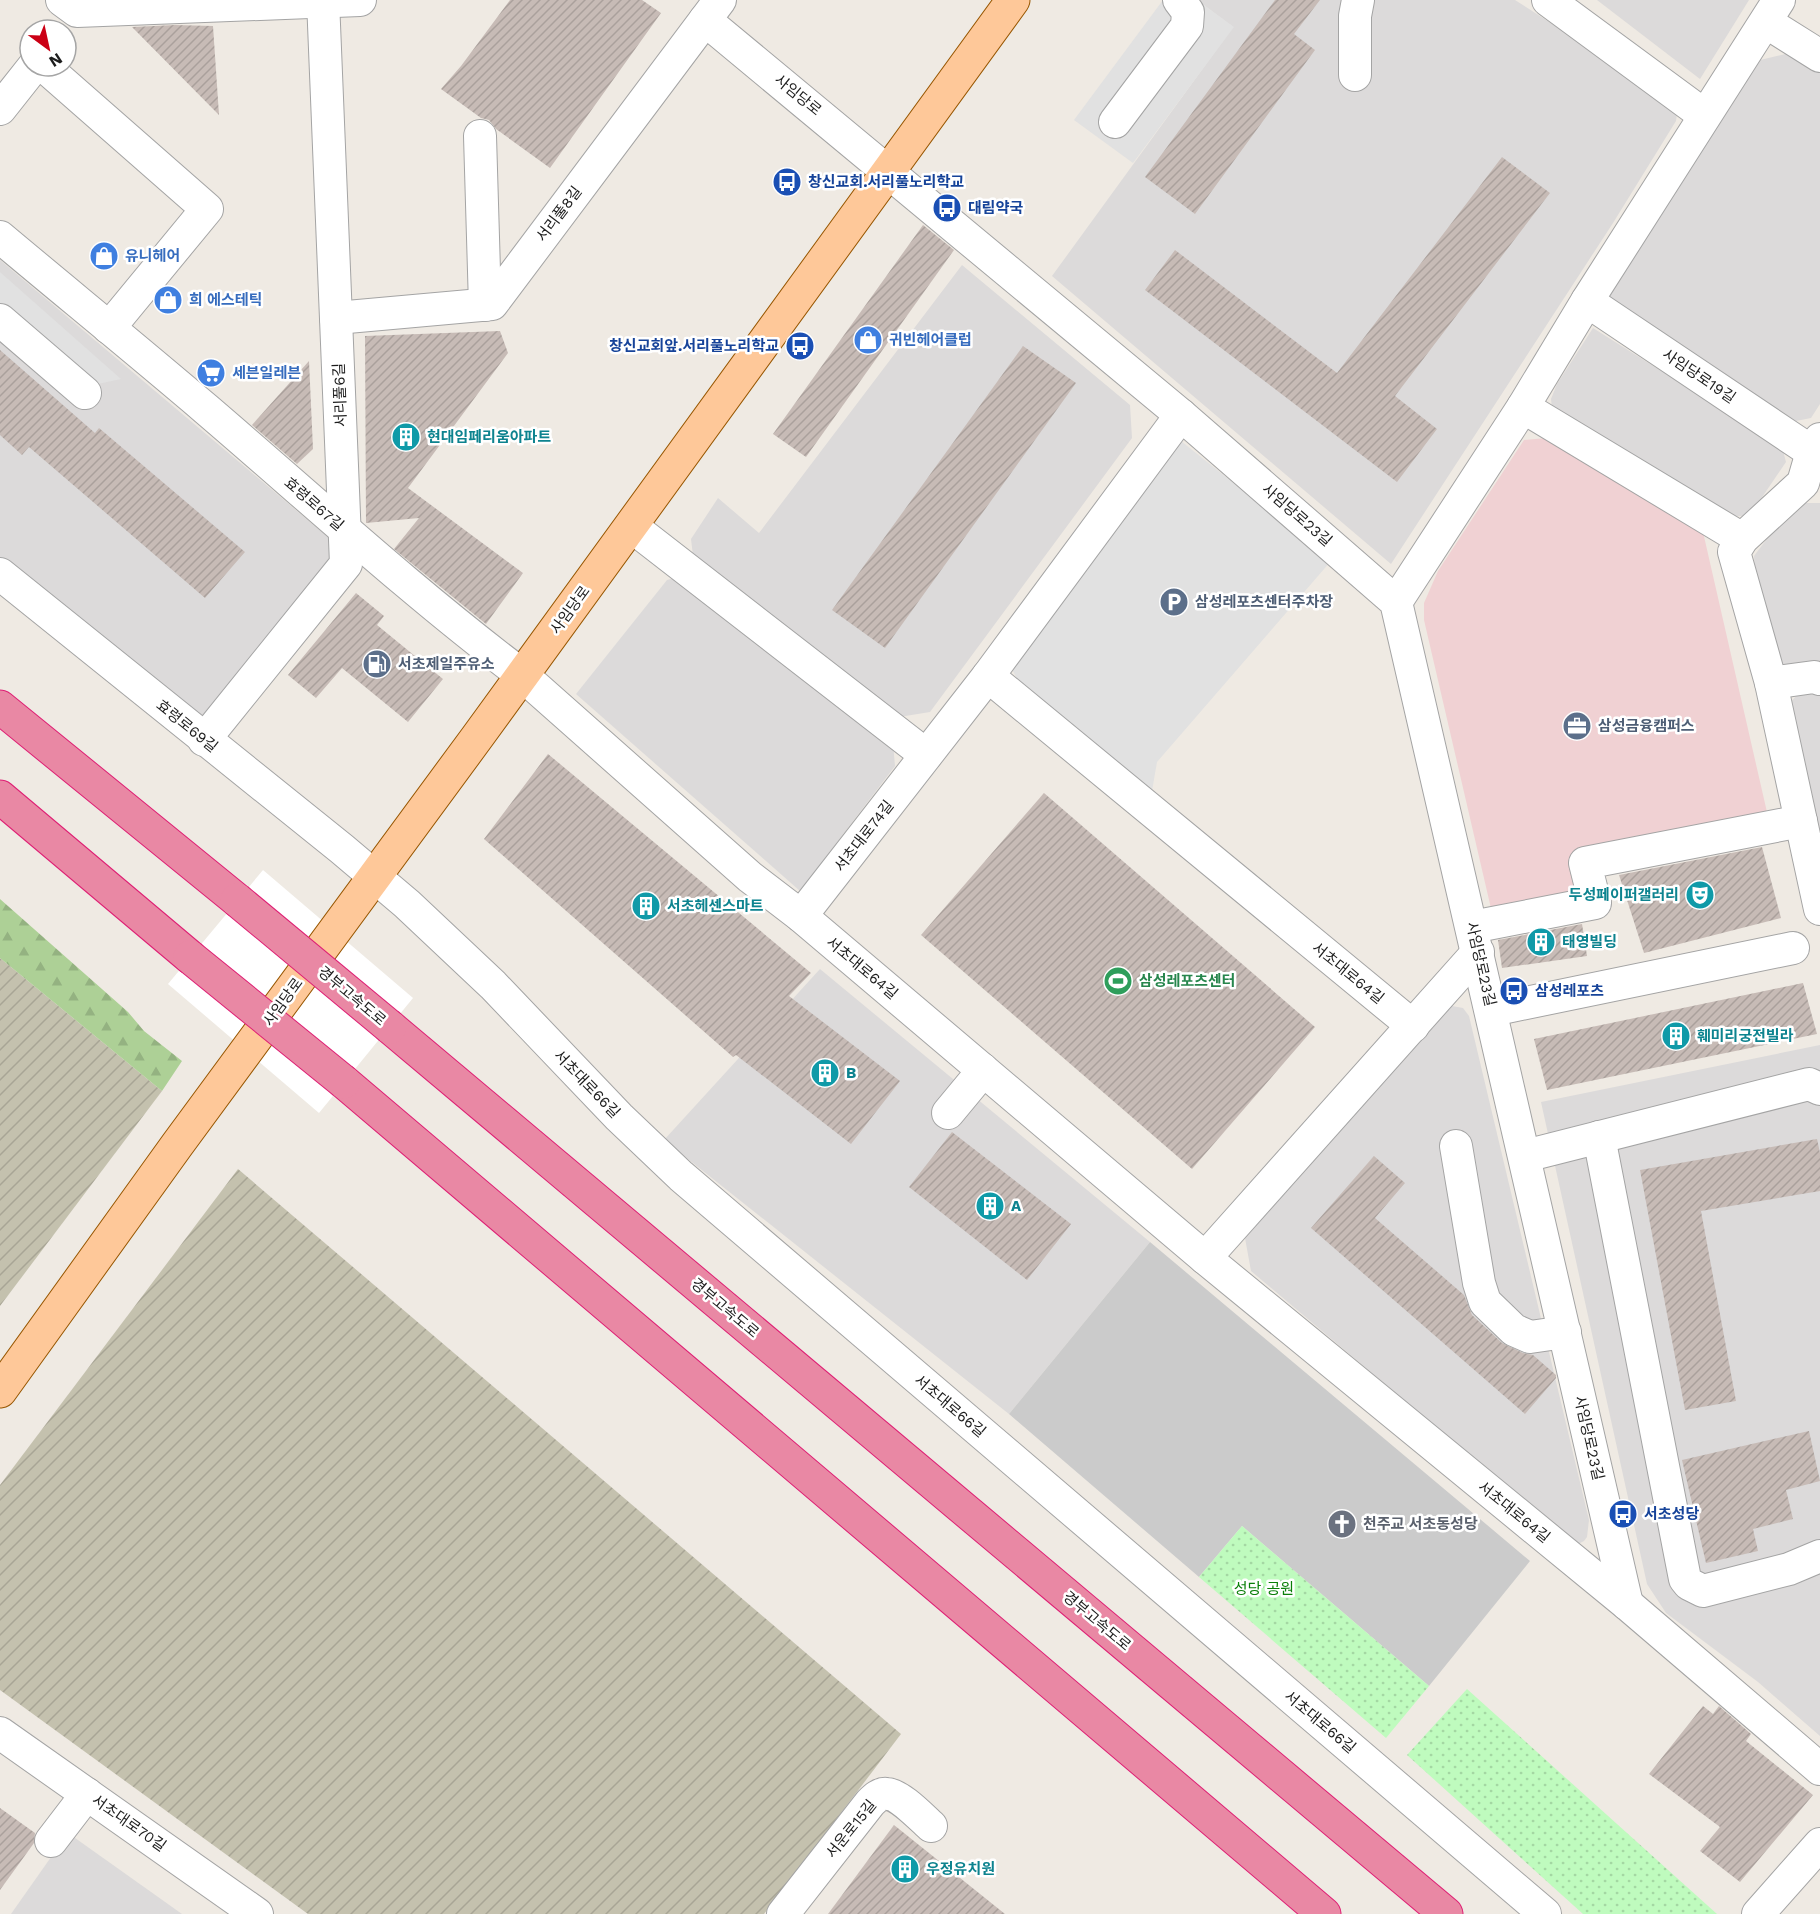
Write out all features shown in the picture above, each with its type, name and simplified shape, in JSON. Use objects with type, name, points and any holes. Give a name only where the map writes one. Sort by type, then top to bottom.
[{"type":"highway","name":"경부고속도로","points":[[0,707],[390,1027],[1446,1914]]},
{"type":"highway","points":[[0,797],[190,957],[344,1082],[1324,1914]]},
{"type":"main road","name":"사임당로","points":[[0,1391],[177,1145],[376,876],[1014,0]]},
{"type":"street","points":[[67,14],[360,0]]},
{"type":"street","points":[[1115,122],[1187,26],[1188,12],[1179,0]]},
{"type":"street","points":[[1355,75],[1355,16],[1358,0]]},
{"type":"street","points":[[1548,0],[1704,115]]},
{"type":"street","name":"서리풀6길","points":[[204,740],[346,564],[323,1]]},
{"type":"street","name":"사임당로","points":[[713,10],[890,171]]},
{"type":"street","name":"서리풀8길","points":[[485,305],[492,304],[713,10]]},
{"type":"street","points":[[1396,602],[1523,407],[1587,301],[1772,11],[1820,56]]},
{"type":"street","points":[[0,109],[25,78]]},
{"type":"street","points":[[58,78],[207,209],[109,328]]},
{"type":"street","points":[[336,318],[485,305],[480,136]]},
{"type":"street","name":"사임당로23길","points":[[890,171],[1181,415],[1396,602],[1492,1010],[1627,1604]]},
{"type":"street","name":"효령로67길","points":[[0,237],[206,409],[345,531],[522,675]]},
{"type":"street","name":"사임당로19길","points":[[1587,301],[1816,446],[1811,486],[1742,539]]},
{"type":"street","points":[[0,320],[85,393]]},
{"type":"street","points":[[1523,407],[1742,539],[1734,552],[1771,683],[1801,821],[1816,875],[1820,909]]},
{"type":"street","points":[[631,526],[926,755],[988,676],[1181,415]]},
{"type":"street","name":"효령로69길","points":[[0,574],[376,876]]},
{"type":"street","name":"서초대로64길","points":[[522,675],[750,877],[801,916],[1206,1258],[1627,1604],[1820,1769]]},
{"type":"street","name":"서초대로64길","points":[[988,676],[1413,1026]]},
{"type":"street","points":[[1771,683],[1814,677],[1820,680]]},
{"type":"street","name":"서초대로74길","points":[[801,916],[926,755]]},
{"type":"street","points":[[1206,1258],[1413,1026],[1475,939],[1594,903],[1585,863],[1801,821]]},
{"type":"street","name":"서초대로66길","points":[[376,876],[493,986],[619,1117],[681,1176],[1545,1914]]},
{"type":"street","points":[[1492,1010],[1793,948]]},
{"type":"street","points":[[948,1113],[977,1078],[982,1068]]},
{"type":"street","points":[[1525,1156],[1809,1084],[1820,1089]]},
{"type":"street","points":[[1599,1137],[1685,1579],[1689,1584],[1703,1591],[1789,1569],[1820,1556]]},
{"type":"street","points":[[1456,1146],[1479,1283],[1485,1302],[1514,1330],[1530,1337],[1565,1332]]},
{"type":"street","name":"서초대로70길","points":[[0,1733],[257,1914]]},
{"type":"street","points":[[51,1841],[87,1794]]},
{"type":"street","name":"서운로15길","points":[[783,1914],[870,1803],[879,1795],[895,1796],[931,1826]]},
{"type":"street","points":[[1758,1914],[1820,1844]]},
{"type":"shaded area","points":[[1163,0],[1197,0],[1234,27],[1133,163],[1074,120]]},
{"type":"shaded area","points":[[1197,0],[1342,0],[1340,12],[1369,0],[1515,0],[1644,83],[1677,114],[1676,121],[1613,223],[1391,564],[1052,276],[1233,27]]},
{"type":"shaded area","points":[[1597,0],[1749,0],[1700,79]]},
{"type":"shaded area","points":[[1790,53],[1820,72],[1820,404],[1811,418],[1796,421],[1603,299],[1760,60]]},
{"type":"shaded area","points":[[0,260],[335,543],[338,563],[204,724],[0,564]]},
{"type":"shaded area","points":[[962,265],[1130,405],[1132,438],[930,712],[893,718],[694,564],[691,539],[718,498],[759,533]]},
{"type":"shaded area","points":[[0,272],[121,379],[93,385],[0,303]]},
{"type":"shaded area","points":[[1593,328],[1782,447],[1786,462],[1750,515],[1731,517],[1552,408],[1551,399],[1557,384]]},
{"type":"shaded area","points":[[1547,438],[1703,532],[1769,821],[1569,861],[1577,898],[1493,917],[1424,620],[1424,603],[1438,571],[1524,440]]},
{"type":"shaded area","name":"삼성레포츠센터주차장","points":[[1181,441],[1331,561],[1157,762],[1152,791],[1018,681],[1012,669],[1011,656]]},
{"type":"shaded area","points":[[1804,503],[1820,503],[1820,672],[1781,670],[1755,571],[1754,556],[1792,509]]},
{"type":"shaded area","points":[[674,578],[893,743],[895,766],[800,891],[576,694],[667,580]]},
{"type":"shaded area","points":[[1806,687],[1820,692],[1820,837],[1785,707]]},
{"type":"shaded area","points":[[0,958],[162,1091],[0,1306]]},
{"type":"shaded area","points":[[820,969],[1150,1242],[1009,1414],[664,1140]]},
{"type":"shaded area","points":[[1440,1007],[1463,1008],[1469,1016],[1589,1520],[1587,1537],[1578,1544],[1568,1539],[1251,1271],[1245,1238]]},
{"type":"shaded area","points":[[1820,1045],[1820,1736],[1758,1682],[1666,1613],[1647,1584],[1541,1102]]},
{"type":"shaded area","points":[[238,1169],[901,1734],[764,1914],[308,1914],[0,1690],[0,1485]]},
{"type":"shaded area","points":[[1150,1242],[1530,1561],[1429,1686],[1242,1526],[1199,1577],[1009,1414]]},
{"type":"shaded area","points":[[68,1833],[182,1914],[11,1914]]},
{"type":"green space","points":[[0,899],[128,1012],[144,1031],[182,1061],[162,1091],[0,958]]},
{"type":"green space","name":"성당 공원","points":[[1242,1526],[1429,1686],[1386,1738],[1199,1577]]},
{"type":"green space","points":[[1467,1689],[1717,1914],[1583,1914],[1407,1755]]},
{"type":"pier","points":[[263,870],[413,998],[319,1113],[168,984]]},
{"type":"building","points":[[510,0],[642,0],[661,13],[550,168],[496,129],[489,120],[481,118],[441,89]]},
{"type":"building","points":[[1275,0],[1320,0],[1294,34],[1315,50],[1195,214],[1145,177]]},
{"type":"building","points":[[213,26],[219,115],[132,27]]},
{"type":"building","points":[[1502,157],[1550,193],[1395,396],[1437,429],[1397,482],[1145,290],[1175,250],[1337,373]]},
{"type":"building","points":[[923,225],[954,250],[806,457],[773,434]]},
{"type":"building","name":"현대임페리움아파트","points":[[500,331],[508,353],[408,488],[523,573],[486,624],[394,549],[419,518],[366,523],[365,336]]},
{"type":"building","points":[[1023,346],[1076,383],[885,648],[832,610]]},
{"type":"building","points":[[0,350],[95,433],[99,428],[245,552],[205,598],[29,447],[22,455],[0,435]]},
{"type":"building","points":[[309,361],[313,449],[297,464],[252,425]]},
{"type":"building","points":[[356,593],[384,616],[377,625],[443,679],[408,722],[342,668],[316,698],[288,675]]},
{"type":"building","name":"서초헤센스마트","points":[[548,754],[811,973],[789,996],[900,1081],[851,1144],[736,1055],[733,1057],[484,839]]},
{"type":"building","name":"삼성레포츠센터","points":[[1044,793],[1315,1027],[1192,1169],[921,935]]},
{"type":"building","name":"두성페이퍼갤러리","points":[[1762,847],[1781,918],[1644,953],[1619,875]]},
{"type":"building","name":"태영빌딩","points":[[1582,924],[1587,956],[1502,968],[1498,940]]},
{"type":"building","name":"훼미리궁전빌라","points":[[1803,983],[1817,1034],[1547,1090],[1534,1039]]},
{"type":"building","name":"A","points":[[952,1132],[1071,1224],[1027,1280],[909,1187]]},
{"type":"building","points":[[1817,1139],[1820,1153],[1820,1191],[1701,1211],[1736,1401],[1685,1410],[1640,1170]]},
{"type":"building","points":[[1374,1156],[1405,1183],[1375,1218],[1464,1295],[1472,1315],[1502,1343],[1533,1355],[1556,1375],[1556,1378],[1525,1414],[1311,1228]]},
{"type":"building","points":[[1809,1431],[1820,1481],[1786,1490],[1793,1519],[1753,1529],[1758,1551],[1706,1563],[1682,1460]]},
{"type":"building","points":[[1703,1706],[1713,1714],[1719,1706],[1751,1734],[1746,1741],[1813,1795],[1740,1882],[1700,1851],[1720,1827],[1649,1774]]},
{"type":"building","points":[[0,1808],[35,1833],[34,1843],[0,1890]]},
{"type":"building","name":"우정유치원","points":[[894,1825],[1005,1914],[828,1914]]},
{"type":"place","name":"창신교회.서리풀노리학교","points":[[787,182]]},
{"type":"place","name":"대림약국","points":[[947,208]]},
{"type":"place","name":"유니헤어","points":[[104,256]]},
{"type":"place","name":"희 에스테틱","points":[[168,300]]},
{"type":"place","name":"귀빈헤어클럽","points":[[868,340]]},
{"type":"place","name":"창신교회앞.서리풀노리학교","points":[[800,346]]},
{"type":"place","name":"세븐일레븐","points":[[211,373]]},
{"type":"place","name":"현대임페리움아파트","points":[[406,437]]},
{"type":"place","name":"삼성레포츠센터주차장","points":[[1174,602]]},
{"type":"place","name":"서초제일주유소","points":[[377,664]]},
{"type":"place","name":"삼성금융캠퍼스","points":[[1577,726]]},
{"type":"place","name":"두성페이퍼갤러리","points":[[1700,895]]},
{"type":"place","name":"서초헤센스마트","points":[[646,906]]},
{"type":"place","name":"태영빌딩","points":[[1541,942]]},
{"type":"place","name":"삼성레포츠센터","points":[[1118,981]]},
{"type":"place","name":"삼성레포츠","points":[[1514,991]]},
{"type":"place","name":"훼미리궁전빌라","points":[[1676,1036]]},
{"type":"place","name":"B","points":[[825,1073]]},
{"type":"place","name":"A","points":[[990,1206]]},
{"type":"place","name":"서초성당","points":[[1623,1514]]},
{"type":"place","name":"천주교 서초동성당","points":[[1342,1524]]},
{"type":"place","name":"우정유치원","points":[[905,1869]]}]
